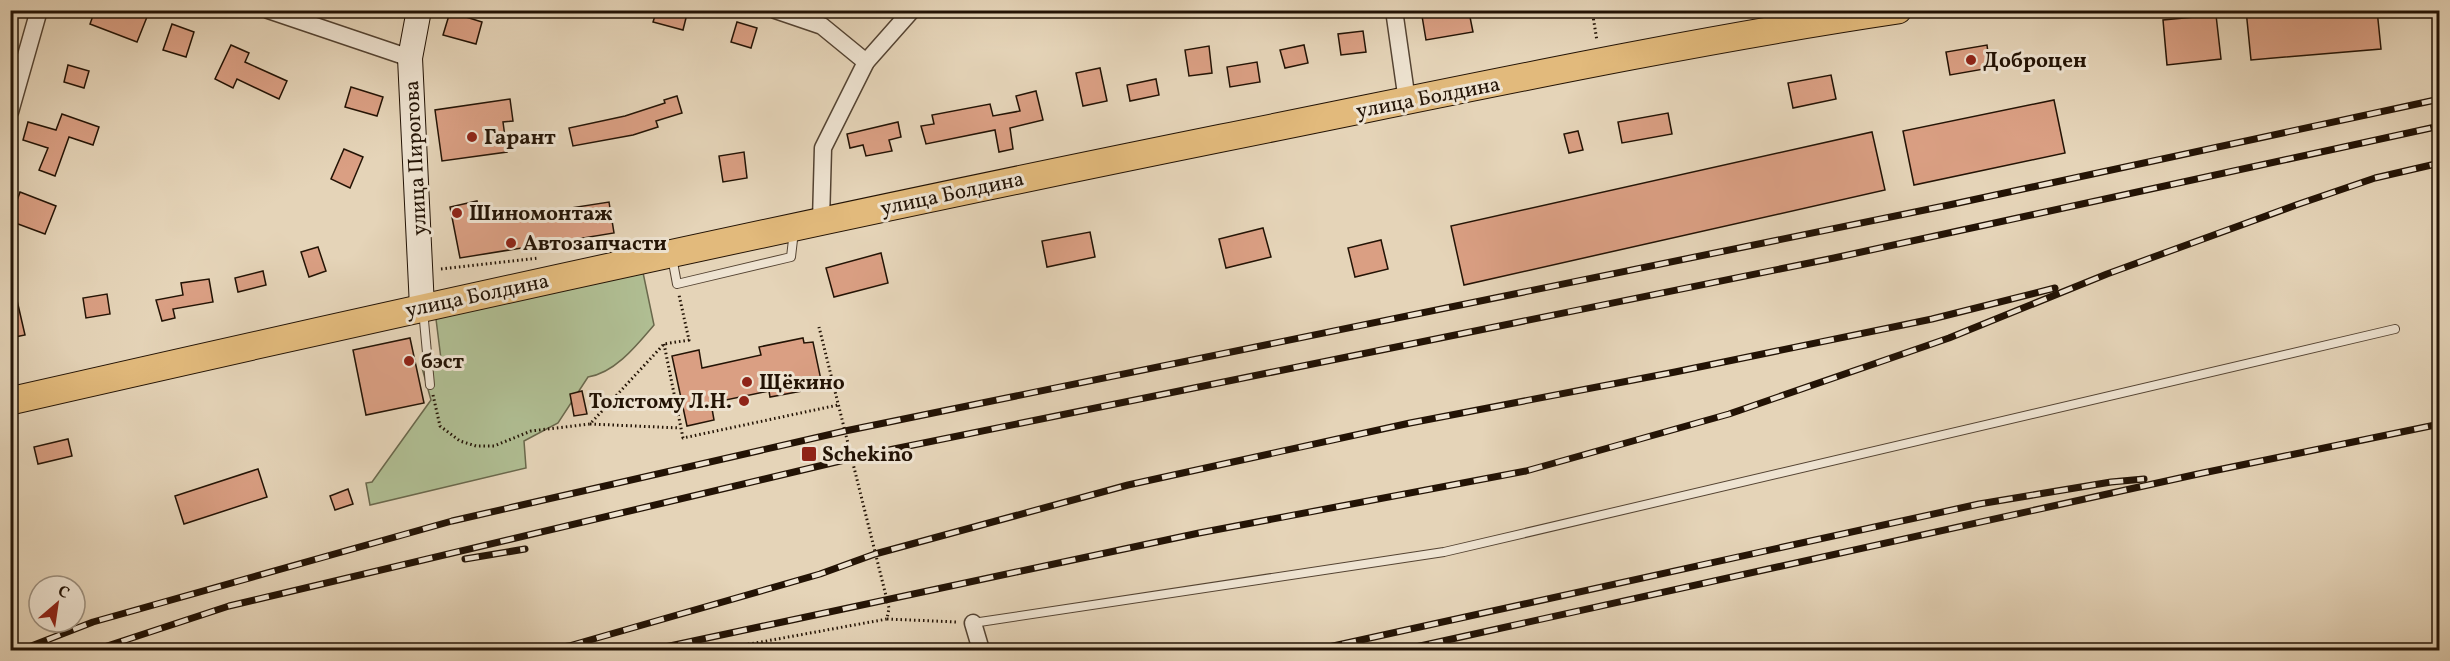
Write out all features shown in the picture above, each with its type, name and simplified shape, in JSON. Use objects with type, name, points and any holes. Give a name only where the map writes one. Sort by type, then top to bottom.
[{"type":"main road","name":"улица Болдина","points":[[10,401],[422,307],[821,221],[1601,63],[1821,16],[1898,10]]},
{"type":"street","points":[[10,112],[39,10]]},
{"type":"street","points":[[268,10],[410,58]]},
{"type":"street","name":"улица Пирогова","points":[[419,10],[410,58],[422,307]]},
{"type":"street","points":[[775,10],[822,26],[866,62]]},
{"type":"street","points":[[821,221],[823,148],[866,62],[912,10]]},
{"type":"street","points":[[1394,10],[1407,101]]},
{"type":"street","points":[[973,623],[981,651]]},
{"type":"lane","points":[[672,254],[676,284],[791,257],[795,227]]},
{"type":"lane","points":[[422,307],[430,385]]},
{"type":"lane","points":[[973,623],[1444,552],[2395,329]]},
{"type":"path","points":[[1592,10],[1601,63]]},
{"type":"path","points":[[434,270],[540,258]]},
{"type":"path","points":[[590,424],[664,344],[689,340],[676,284]]},
{"type":"path","points":[[819,327],[889,608],[887,619]]},
{"type":"path","points":[[664,344],[683,438],[838,405]]},
{"type":"path","points":[[430,385],[440,426],[460,441],[477,446],[494,446],[531,431],[590,424],[680,428]]},
{"type":"path","points":[[717,651],[887,619],[973,623]]},
{"type":"green space","points":[[641,263],[654,325],[616,364],[588,377],[558,423],[524,441],[526,468],[370,505],[366,483],[372,482],[431,400],[422,368],[441,359],[435,311]]},
{"type":"building","points":[[95,10],[131,10],[147,17],[137,42],[90,24]]},
{"type":"building","points":[[657,10],[688,10],[683,30],[653,22]]},
{"type":"building","points":[[1421,10],[1439,10],[1440,17],[1469,12],[1473,32],[1426,40]]},
{"type":"building","points":[[2246,10],[2377,10],[2381,49],[2251,60]]},
{"type":"building","points":[[450,12],[482,22],[476,44],[443,35]]},
{"type":"building","points":[[2216,15],[2221,59],[2167,65],[2163,20]]},
{"type":"building","points":[[737,22],[757,28],[751,48],[731,42]]},
{"type":"building","points":[[172,24],[194,32],[186,57],[163,50]]},
{"type":"building","points":[[1363,31],[1366,52],[1341,55],[1338,34]]},
{"type":"building","points":[[231,45],[249,53],[245,62],[287,81],[279,99],[237,79],[233,88],[215,79]]},
{"type":"building","points":[[1304,45],[1308,63],[1285,68],[1280,50]]},
{"type":"building","points":[[1987,45],[1990,68],[1950,75],[1946,52]]},
{"type":"building","points":[[1209,46],[1212,73],[1189,76],[1185,50]]},
{"type":"building","points":[[1257,62],[1260,82],[1230,87],[1227,67]]},
{"type":"building","points":[[68,65],[89,71],[84,88],[64,82]]},
{"type":"building","points":[[1100,68],[1107,101],[1083,106],[1076,73]]},
{"type":"building","points":[[1831,75],[1836,99],[1793,108],[1788,83]]},
{"type":"building","points":[[1156,79],[1159,95],[1130,101],[1127,85]]},
{"type":"building","points":[[351,87],[383,97],[377,116],[345,107]]},
{"type":"building","points":[[1036,91],[1043,120],[1010,128],[1013,149],[999,152],[995,130],[926,144],[921,126],[934,124],[932,115],[990,104],[993,116],[1020,111],[1016,96]]},
{"type":"building","points":[[677,96],[682,113],[656,121],[658,127],[633,135],[573,146],[569,128],[625,116],[665,103],[664,100]]},
{"type":"building","name":"Гарант","points":[[510,99],[513,121],[503,122],[507,152],[442,161],[435,110]]},
{"type":"building","points":[[2054,100],[2065,153],[1914,185],[1903,131]]},
{"type":"building","points":[[1668,113],[1672,134],[1622,143],[1618,122]]},
{"type":"building","points":[[62,114],[99,127],[93,145],[69,137],[55,176],[39,170],[48,148],[23,140],[28,122],[56,130]]},
{"type":"building","points":[[898,122],[901,137],[889,140],[892,151],[866,156],[863,145],[850,148],[847,134]]},
{"type":"building","points":[[1578,131],[1583,150],[1569,153],[1564,134]]},
{"type":"building","points":[[1872,132],[1885,190],[1464,285],[1451,226]]},
{"type":"building","points":[[344,149],[363,157],[350,188],[331,179]]},
{"type":"building","points":[[744,152],[747,178],[723,182],[719,156]]},
{"type":"building","points":[[20,192],[56,206],[45,234],[10,221]]},
{"type":"building","points":[[477,201],[480,217],[512,210],[513,217],[609,202],[614,233],[460,258],[450,207]]},
{"type":"building","points":[[1263,228],[1271,257],[1226,268],[1219,239]]},
{"type":"building","points":[[1090,232],[1095,257],[1047,267],[1042,241]]},
{"type":"building","points":[[1381,240],[1388,269],[1355,277],[1348,248]]},
{"type":"building","points":[[318,247],[326,271],[309,277],[301,252]]},
{"type":"building","points":[[881,253],[888,283],[834,297],[826,268]]},
{"type":"building","points":[[263,271],[266,285],[238,292],[235,278]]},
{"type":"building","points":[[209,279],[213,302],[173,309],[175,318],[162,321],[156,300],[183,295],[181,283]]},
{"type":"building","points":[[107,294],[110,314],[86,318],[83,298]]},
{"type":"building","points":[[16,296],[25,335],[10,338],[10,297]]},
{"type":"building","points":[[410,338],[424,403],[366,415],[353,350]]},
{"type":"building","name":"Щёкино","points":[[803,338],[804,343],[813,342],[821,380],[812,383],[813,389],[770,397],[769,391],[711,403],[714,420],[687,426],[672,356],[699,350],[702,368],[761,355],[759,347]]},
{"type":"building","points":[[582,391],[587,414],[574,416],[570,394]]},
{"type":"building","points":[[68,439],[72,456],[38,464],[34,447]]},
{"type":"building","points":[[258,469],[267,497],[184,524],[175,496]]},
{"type":"building","points":[[348,489],[353,504],[335,510],[330,496]]},
{"type":"railway","points":[[21,650],[93,622],[452,521],[845,431],[1949,205],[2440,99]]},
{"type":"railway","points":[[95,650],[229,606],[874,453],[1834,258],[2440,126]]},
{"type":"railway","points":[[651,650],[1199,533],[1526,471],[1729,414],[1949,338],[2107,274],[2296,205],[2375,178],[2440,163]]},
{"type":"railway","points":[[542,650],[569,646],[820,574],[875,554],[1128,485],[1410,423],[1932,319],[2055,288]]},
{"type":"railway","points":[[1402,650],[2198,474],[2440,424]]},
{"type":"railway","points":[[1315,650],[1979,504],[2111,482],[2144,479]]},
{"type":"railway","points":[[465,559],[525,549]]},
{"type":"place","name":"Доброцен","points":[[1971,60]]},
{"type":"place","name":"Гарант","points":[[472,137]]},
{"type":"place","name":"Шиномонтаж","points":[[457,213]]},
{"type":"place","name":"Автозапчасти","points":[[511,243]]},
{"type":"place","name":"бэст","points":[[409,361]]},
{"type":"place","name":"Щёкино","points":[[747,382]]},
{"type":"place","name":"Толстому Л.Н.","points":[[744,401]]},
{"type":"place","name":"Schekino","points":[[809,454]]}]
